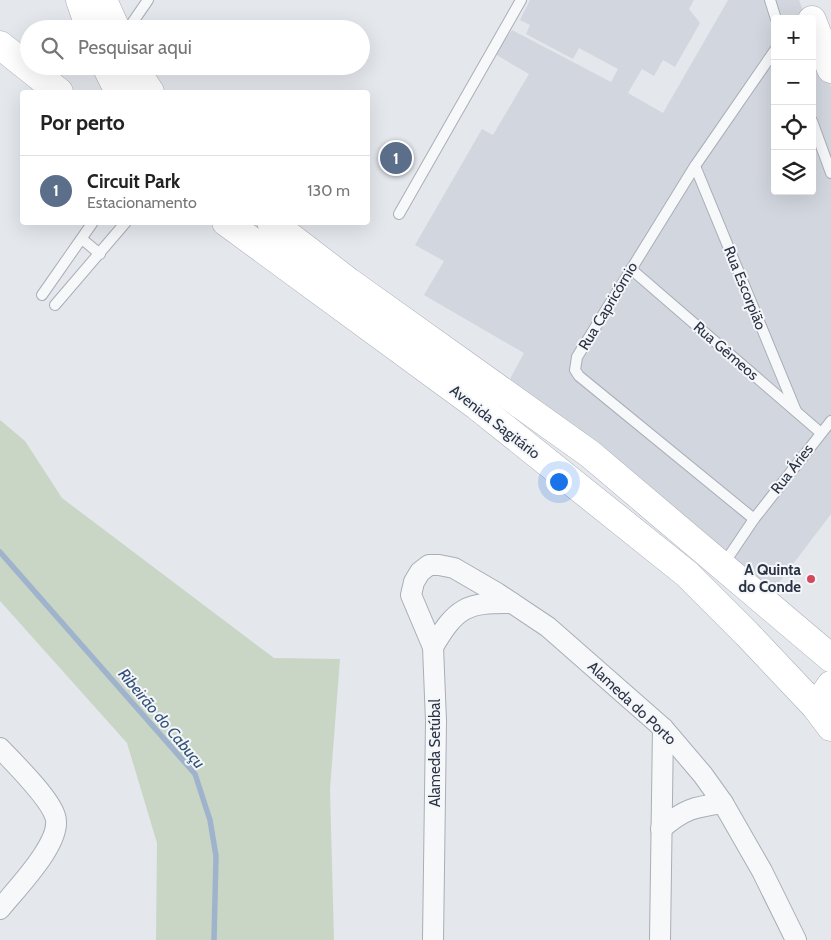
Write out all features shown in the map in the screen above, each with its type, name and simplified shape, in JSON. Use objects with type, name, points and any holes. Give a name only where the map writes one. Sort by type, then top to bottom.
[{"type":"street","points":[[80,0],[87,20]]},
{"type":"street","points":[[103,0],[112,20]]},
{"type":"street","points":[[805,0],[811,15]]},
{"type":"street","points":[[816,30],[831,69]]},
{"type":"street","points":[[0,45],[20,61]]},
{"type":"street","points":[[38,75],[56,90]]},
{"type":"street","points":[[110,75],[118,90]]},
{"type":"street","points":[[139,75],[149,90]]},
{"type":"street","name":"Avenida Sagitário","points":[[231,225],[271,235],[590,454],[831,658]]},
{"type":"street","name":"Avenida Sagitário","points":[[271,235],[477,406],[687,574],[826,706]]},
{"type":"street","name":"Alameda do Porto","points":[[420,572],[429,566],[439,565],[454,568],[512,603],[548,627],[663,728],[703,775],[723,803],[762,871],[796,940]]},
{"type":"street","name":"Alameda Setúbal","points":[[420,572],[414,582],[411,595],[433,647],[436,721],[433,940]]},
{"type":"street","points":[[433,647],[442,631],[456,614],[471,605],[486,602],[512,603]]},
{"type":"street","points":[[660,940],[663,728]]},
{"type":"street","points":[[0,748],[48,803],[56,817],[56,832],[47,850],[0,909]]},
{"type":"street","points":[[661,829],[677,815],[696,807],[723,803]]},
{"type":"lane","points":[[134,20],[148,0]]},
{"type":"lane","points":[[399,214],[521,0]]},
{"type":"lane","points":[[770,0],[775,15]]},
{"type":"lane","name":"Rua Capricórnio","points":[[754,519],[579,376],[575,370],[577,357],[695,166],[771,56]]},
{"type":"lane","points":[[816,132],[831,173]]},
{"type":"lane","name":"Rua Escorpião","points":[[695,166],[796,411]]},
{"type":"lane","points":[[42,295],[90,225]]},
{"type":"lane","points":[[55,306],[124,225]]},
{"type":"lane","points":[[82,239],[100,254]]},
{"type":"lane","name":"Rua Gêmeos","points":[[631,269],[821,433]]},
{"type":"lane","name":"Rua Áries","points":[[723,565],[754,519],[831,421]]},
{"type":"shaded area","points":[[530,0],[694,0],[689,9],[700,23],[675,67],[663,60],[654,76],[642,69],[628,93],[663,113],[728,0],[799,0],[805,15],[771,15],[771,195],[816,195],[816,47],[831,87],[831,514],[771,593],[510,379],[524,353],[424,295],[444,261],[415,245],[482,129],[493,135],[529,74],[495,54],[512,30],[611,82],[618,69],[579,48],[573,59],[526,34],[530,25],[520,20]]},
{"type":"green space","points":[[0,420],[25,441],[62,498],[274,658],[340,659],[330,789],[334,940],[156,940],[157,843],[127,743],[0,601]]},
{"type":"waterway","name":"Ribeirão do Cabuçu","points":[[0,552],[195,774],[210,820],[216,856],[214,940]]},
{"type":"place","name":"Circuit Park","points":[[396,158]]},
{"type":"place","name":"A Quinta do Conde","points":[[811,579]]}]
